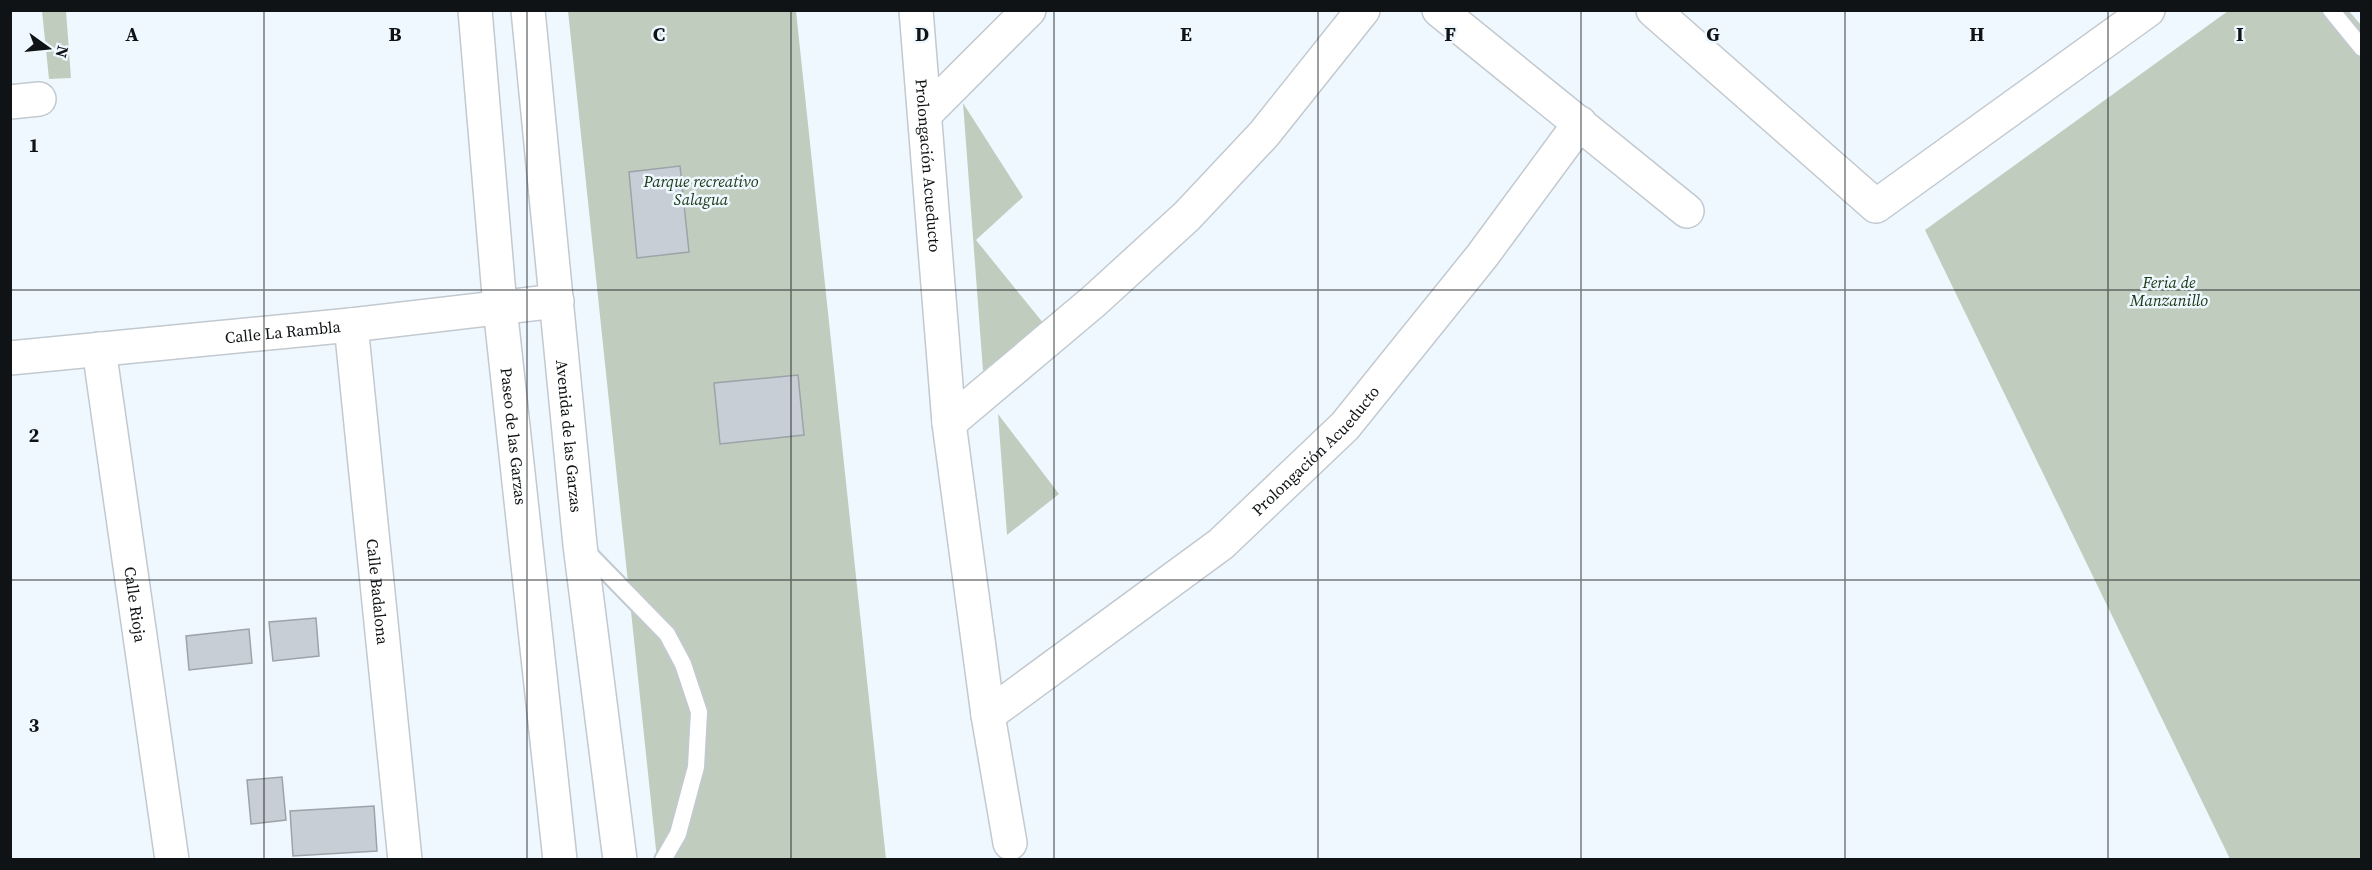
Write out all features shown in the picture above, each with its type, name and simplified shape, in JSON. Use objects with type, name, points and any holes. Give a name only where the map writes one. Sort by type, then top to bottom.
[{"type":"street","name":"Paseo de las Garzas","points":[[475,10],[501,307],[560,860]]},
{"type":"street","name":"Avenida de las Garzas","points":[[528,10],[580,545],[620,860]]},
{"type":"street","name":"Prolongación Acueducto","points":[[916,10],[950,423],[988,715],[1010,843]]},
{"type":"street","points":[[926,113],[1029,10]]},
{"type":"street","points":[[950,423],[1094,301],[1187,216],[1264,134],[1363,10]]},
{"type":"street","points":[[1439,10],[1687,211]]},
{"type":"street","points":[[1653,10],[1876,206],[2148,10]]},
{"type":"street","name":"Prolongación Acueducto","points":[[988,715],[1221,544],[1345,426],[1482,256],[1580,123]]},
{"type":"street","name":"Calle La Rambla","points":[[10,358],[351,325],[556,301]]},
{"type":"street","name":"Calle Badalona","points":[[351,325],[405,860]]},
{"type":"street","name":"Calle Rioja","points":[[99,349],[172,860]]},
{"type":"lane","points":[[2331,10],[2361,48]]},
{"type":"lane","points":[[580,545],[667,634],[683,664],[699,712],[696,767],[678,834],[663,860]]},
{"type":"green space","points":[[42,11],[66,11],[71,78],[49,79]]},
{"type":"green space","name":"Parque recreativo Salagua","points":[[568,11],[796,11],[886,859],[657,859]]},
{"type":"green space","name":"Feria de Manzanillo","points":[[2228,11],[2349,11],[2361,25],[2361,859],[2230,859],[1925,230]]},
{"type":"green space","points":[[963,103],[1023,197],[976,240],[1044,324],[983,371]]},
{"type":"green space","points":[[998,414],[1059,494],[1007,535]]},
{"type":"building","points":[[680,166],[689,252],[637,258],[629,172]]},
{"type":"building","points":[[798,375],[804,435],[720,444],[714,383]]},
{"type":"building","points":[[316,618],[319,656],[273,661],[269,622]]},
{"type":"building","points":[[249,629],[252,663],[189,670],[186,636]]},
{"type":"building","points":[[282,777],[286,820],[251,824],[247,780]]},
{"type":"building","points":[[374,806],[377,851],[293,856],[290,811]]}]
